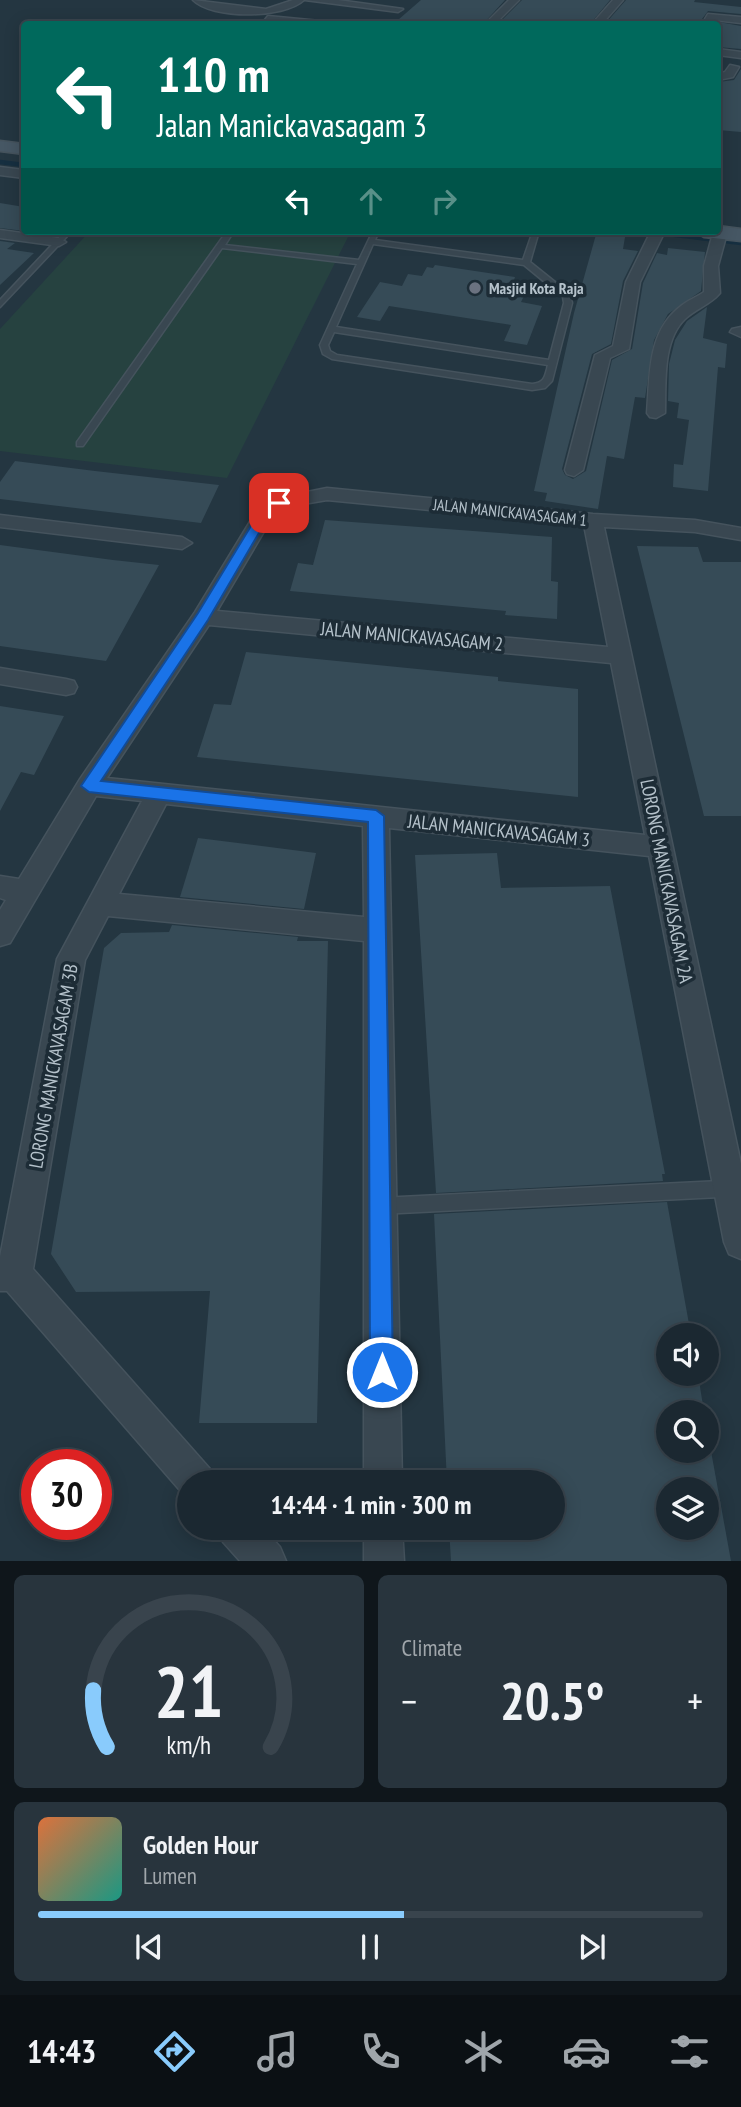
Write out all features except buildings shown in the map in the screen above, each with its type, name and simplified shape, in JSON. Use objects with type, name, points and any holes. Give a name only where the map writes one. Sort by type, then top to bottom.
[{"type":"main road","points":[[0,147],[21,149]]},
{"type":"main road","points":[[715,236],[741,235]]},
{"type":"street","points":[[198,0],[202,4],[267,11],[290,9],[299,0]]},
{"type":"street","points":[[310,0],[398,9]]},
{"type":"street","points":[[389,21],[408,0]]},
{"type":"street","points":[[494,21],[514,0]]},
{"type":"street","points":[[600,21],[618,0]]},
{"type":"street","points":[[244,17],[287,21]]},
{"type":"street","points":[[709,17],[741,20]]},
{"type":"street","points":[[721,52],[741,55]]},
{"type":"street","points":[[721,76],[729,75],[734,67]]},
{"type":"street","points":[[0,171],[21,174]]},
{"type":"street","points":[[0,234],[21,235]]},
{"type":"street","points":[[32,235],[64,236]]},
{"type":"street","points":[[574,470],[603,355],[621,349],[633,282],[656,235]]},
{"type":"street","points":[[656,413],[662,344],[670,325],[685,310],[703,302],[712,293],[711,266],[715,236]]},
{"type":"street","name":"JALAN MANICKAVASAGAM 1","points":[[203,617],[261,519],[279,503],[302,497],[327,495],[593,520],[695,526],[741,534]]},
{"type":"street","name":"LORONG MANICKAVASAGAM 2A","points":[[593,520],[660,847],[735,1188],[741,1242]]},
{"type":"street","points":[[0,522],[182,543]]},
{"type":"street","points":[[0,933],[13,890],[89,786],[203,617]]},
{"type":"street","name":"JALAN MANICKAVASAGAM 2","points":[[203,617],[621,656]]},
{"type":"street","points":[[0,676],[66,687]]},
{"type":"street","name":"JALAN MANICKAVASAGAM 3","points":[[89,786],[660,847]]},
{"type":"street","name":"LORONG MANICKAVASAGAM 3B","points":[[7,1274],[71,959],[159,793]]},
{"type":"street","points":[[376,816],[383,1470]]},
{"type":"street","points":[[100,904],[377,930]]},
{"type":"street","points":[[7,1274],[186,1470]]},
{"type":"street","points":[[247,1540],[265,1561]]},
{"type":"street","points":[[383,1540],[384,1561]]},
{"type":"lane","points":[[80,444],[228,235]]},
{"type":"lane","points":[[371,242],[526,262],[567,296],[568,303],[548,381],[542,386],[532,387],[335,357],[326,352],[324,345],[374,235]]},
{"type":"lane","points":[[526,262],[535,235]]},
{"type":"lane","points":[[0,305],[64,236]]},
{"type":"lane","points":[[219,246],[362,262]]},
{"type":"lane","points":[[331,330],[553,363]]},
{"type":"lane","points":[[380,1206],[735,1188]]},
{"type":"green space","points":[[86,235],[349,235],[227,478],[0,451],[0,329]]},
{"type":"waterway","points":[[0,162],[21,165]]},
{"type":"waterway","points":[[676,235],[741,243]]},
{"type":"place","name":"Masjid Kota Raja","points":[[475,288]]},
{"type":"route","points":[[279,503],[261,519],[203,617],[89,786],[376,816],[382,1372]]}]
